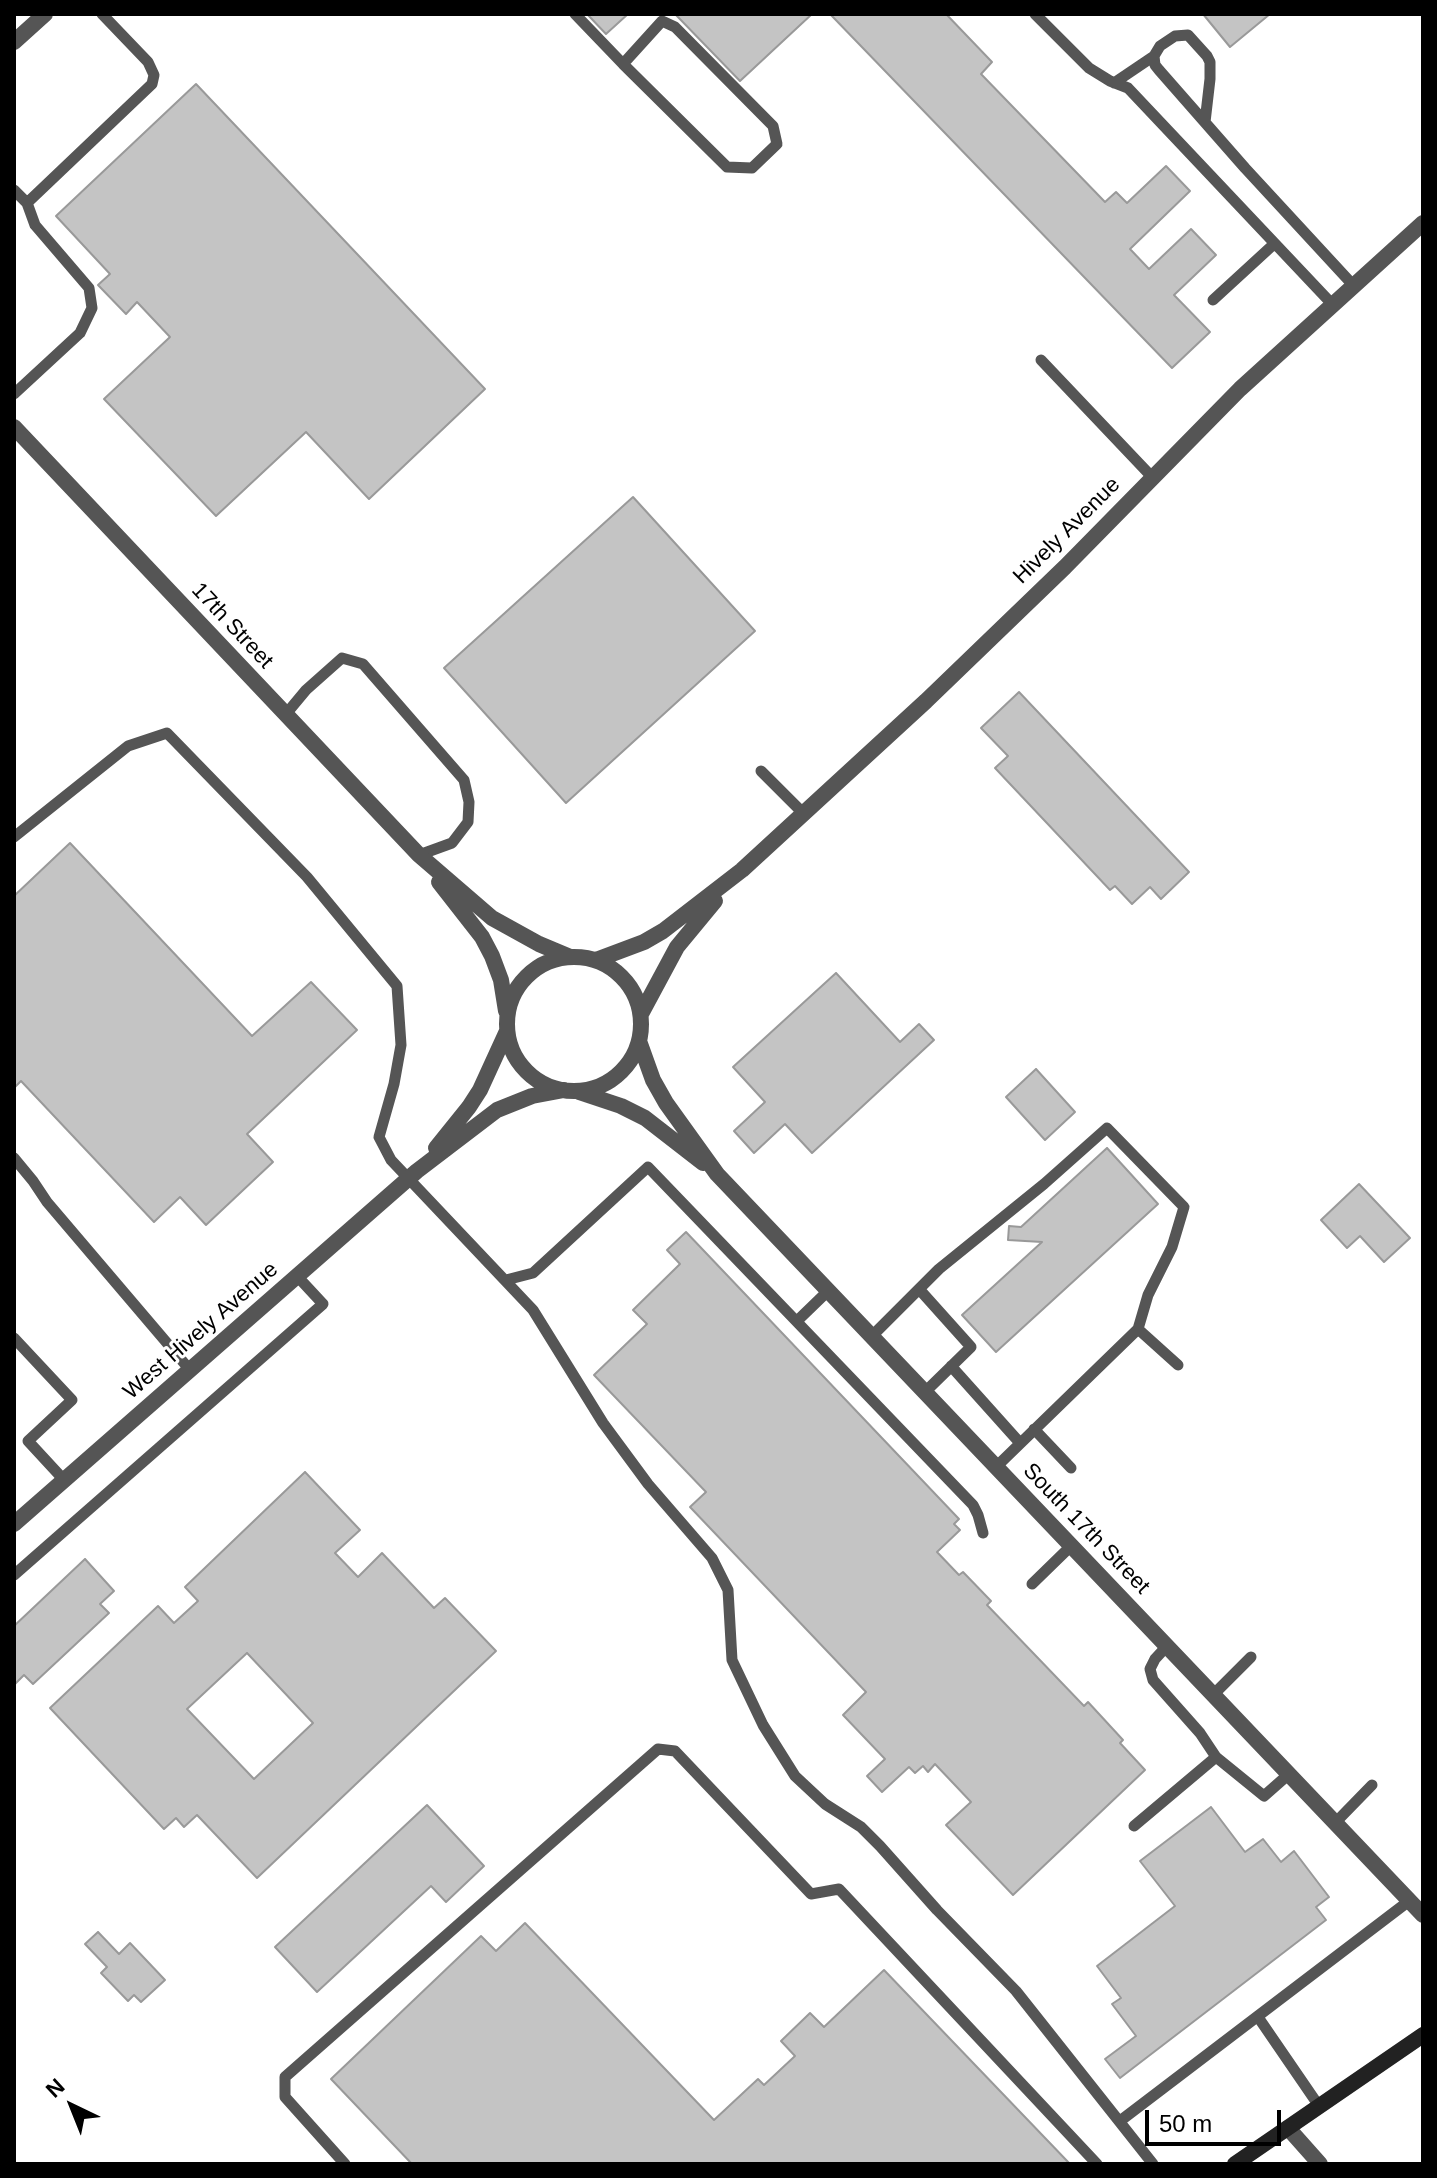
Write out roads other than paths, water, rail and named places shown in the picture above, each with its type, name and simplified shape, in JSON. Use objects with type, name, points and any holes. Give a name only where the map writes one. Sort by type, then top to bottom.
[{"type":"main road","points":[[1235,2164],[1423,2035]]},
{"type":"street","points":[[14,42],[45,14]]},
{"type":"street","name":"Hively Avenue","points":[[596,960],[644,942],[663,931],[742,870],[1033,598],[1240,389],[1423,223]]},
{"type":"street","name":"17th Street","points":[[14,427],[419,855],[482,937],[492,956],[501,980],[508,1025]]},
{"type":"street","name":"17th Street","points":[[419,855],[492,918],[570,957]]},
{"type":"street","name":"Hively Avenue","points":[[641,1014],[677,947],[742,870]]},
{"type":"street","points":[[570,957],[596,960],[621,975],[637,999],[642,1028],[634,1055],[625,1068],[602,1085],[532,1096],[497,1110],[412,1174],[480,1090],[508,1025],[513,997],[525,978],[545,964],[570,957]]},
{"type":"street","points":[[508,1025],[515,1054],[542,1082],[621,1106],[645,1118],[717,1174]]},
{"type":"street","points":[[639,1041],[653,1080],[666,1103],[717,1174]]},
{"type":"street","name":"West Hively Avenue","points":[[14,1524],[412,1174]]},
{"type":"street","name":"South 17th Street","points":[[717,1174],[1423,1915]]},
{"type":"street","points":[[1288,2128],[1320,2164]]},
{"type":"lane","points":[[27,203],[152,84],[154,75],[148,62],[102,14]]},
{"type":"lane","points":[[575,14],[623,64],[727,167],[752,168],[777,144],[773,126],[675,27],[662,21],[623,64]]},
{"type":"lane","points":[[1035,14],[1089,68],[1128,88],[1332,304]]},
{"type":"lane","points":[[1114,83],[1154,56],[1160,46],[1175,36],[1188,35],[1210,62],[1205,122]]},
{"type":"lane","points":[[1154,56],[1159,70],[1353,285]]},
{"type":"lane","points":[[14,190],[27,203],[35,225],[89,288],[92,308],[80,333],[14,394]]},
{"type":"lane","points":[[1213,300],[1274,244]]},
{"type":"lane","points":[[1041,360],[1152,477]]},
{"type":"lane","points":[[286,714],[306,690],[342,658],[363,664],[464,780],[469,802],[468,822],[452,843],[419,855]]},
{"type":"lane","points":[[14,837],[128,746],[167,733],[307,877],[397,986],[401,1045],[379,1137],[391,1160],[412,1174],[533,1310],[603,1423],[648,1484],[712,1558],[728,1590],[732,1660],[763,1725],[795,1776],[825,1804],[861,1827],[1016,1991],[1153,2164]]},
{"type":"lane","points":[[761,771],[804,814]]},
{"type":"lane","points":[[872,1336],[939,1269],[1107,1128],[1184,1207],[1172,1247],[1148,1295],[1138,1329],[996,1467]]},
{"type":"lane","points":[[14,1158],[47,1202],[190,1370]]},
{"type":"lane","points":[[506,1280],[533,1273],[648,1167],[973,1505],[983,1533]]},
{"type":"lane","points":[[14,1575],[323,1304],[297,1276]]},
{"type":"lane","points":[[919,1289],[971,1347],[925,1392]]},
{"type":"lane","points":[[797,1321],[828,1291]]},
{"type":"lane","points":[[1138,1329],[1178,1365]]},
{"type":"lane","points":[[14,1338],[72,1400],[28,1441],[64,1480]]},
{"type":"lane","points":[[951,1366],[1020,1443]]},
{"type":"lane","points":[[1034,1429],[1071,1468]]},
{"type":"lane","points":[[1032,1584],[1071,1546]]},
{"type":"lane","points":[[1167,1646],[1150,1669],[1153,1680],[1200,1733],[1216,1757],[1264,1796],[1289,1774]]},
{"type":"lane","points":[[1213,1695],[1251,1657]]},
{"type":"lane","points":[[345,2164],[285,2097],[285,2077],[658,1749],[675,1751],[811,1894],[839,1889],[1097,2164]]},
{"type":"lane","points":[[1134,1826],[1216,1757]]},
{"type":"lane","points":[[1335,1823],[1372,1785]]},
{"type":"lane","points":[[1120,2121],[1409,1901]]},
{"type":"lane","points":[[1258,2017],[1319,2106]]}]
